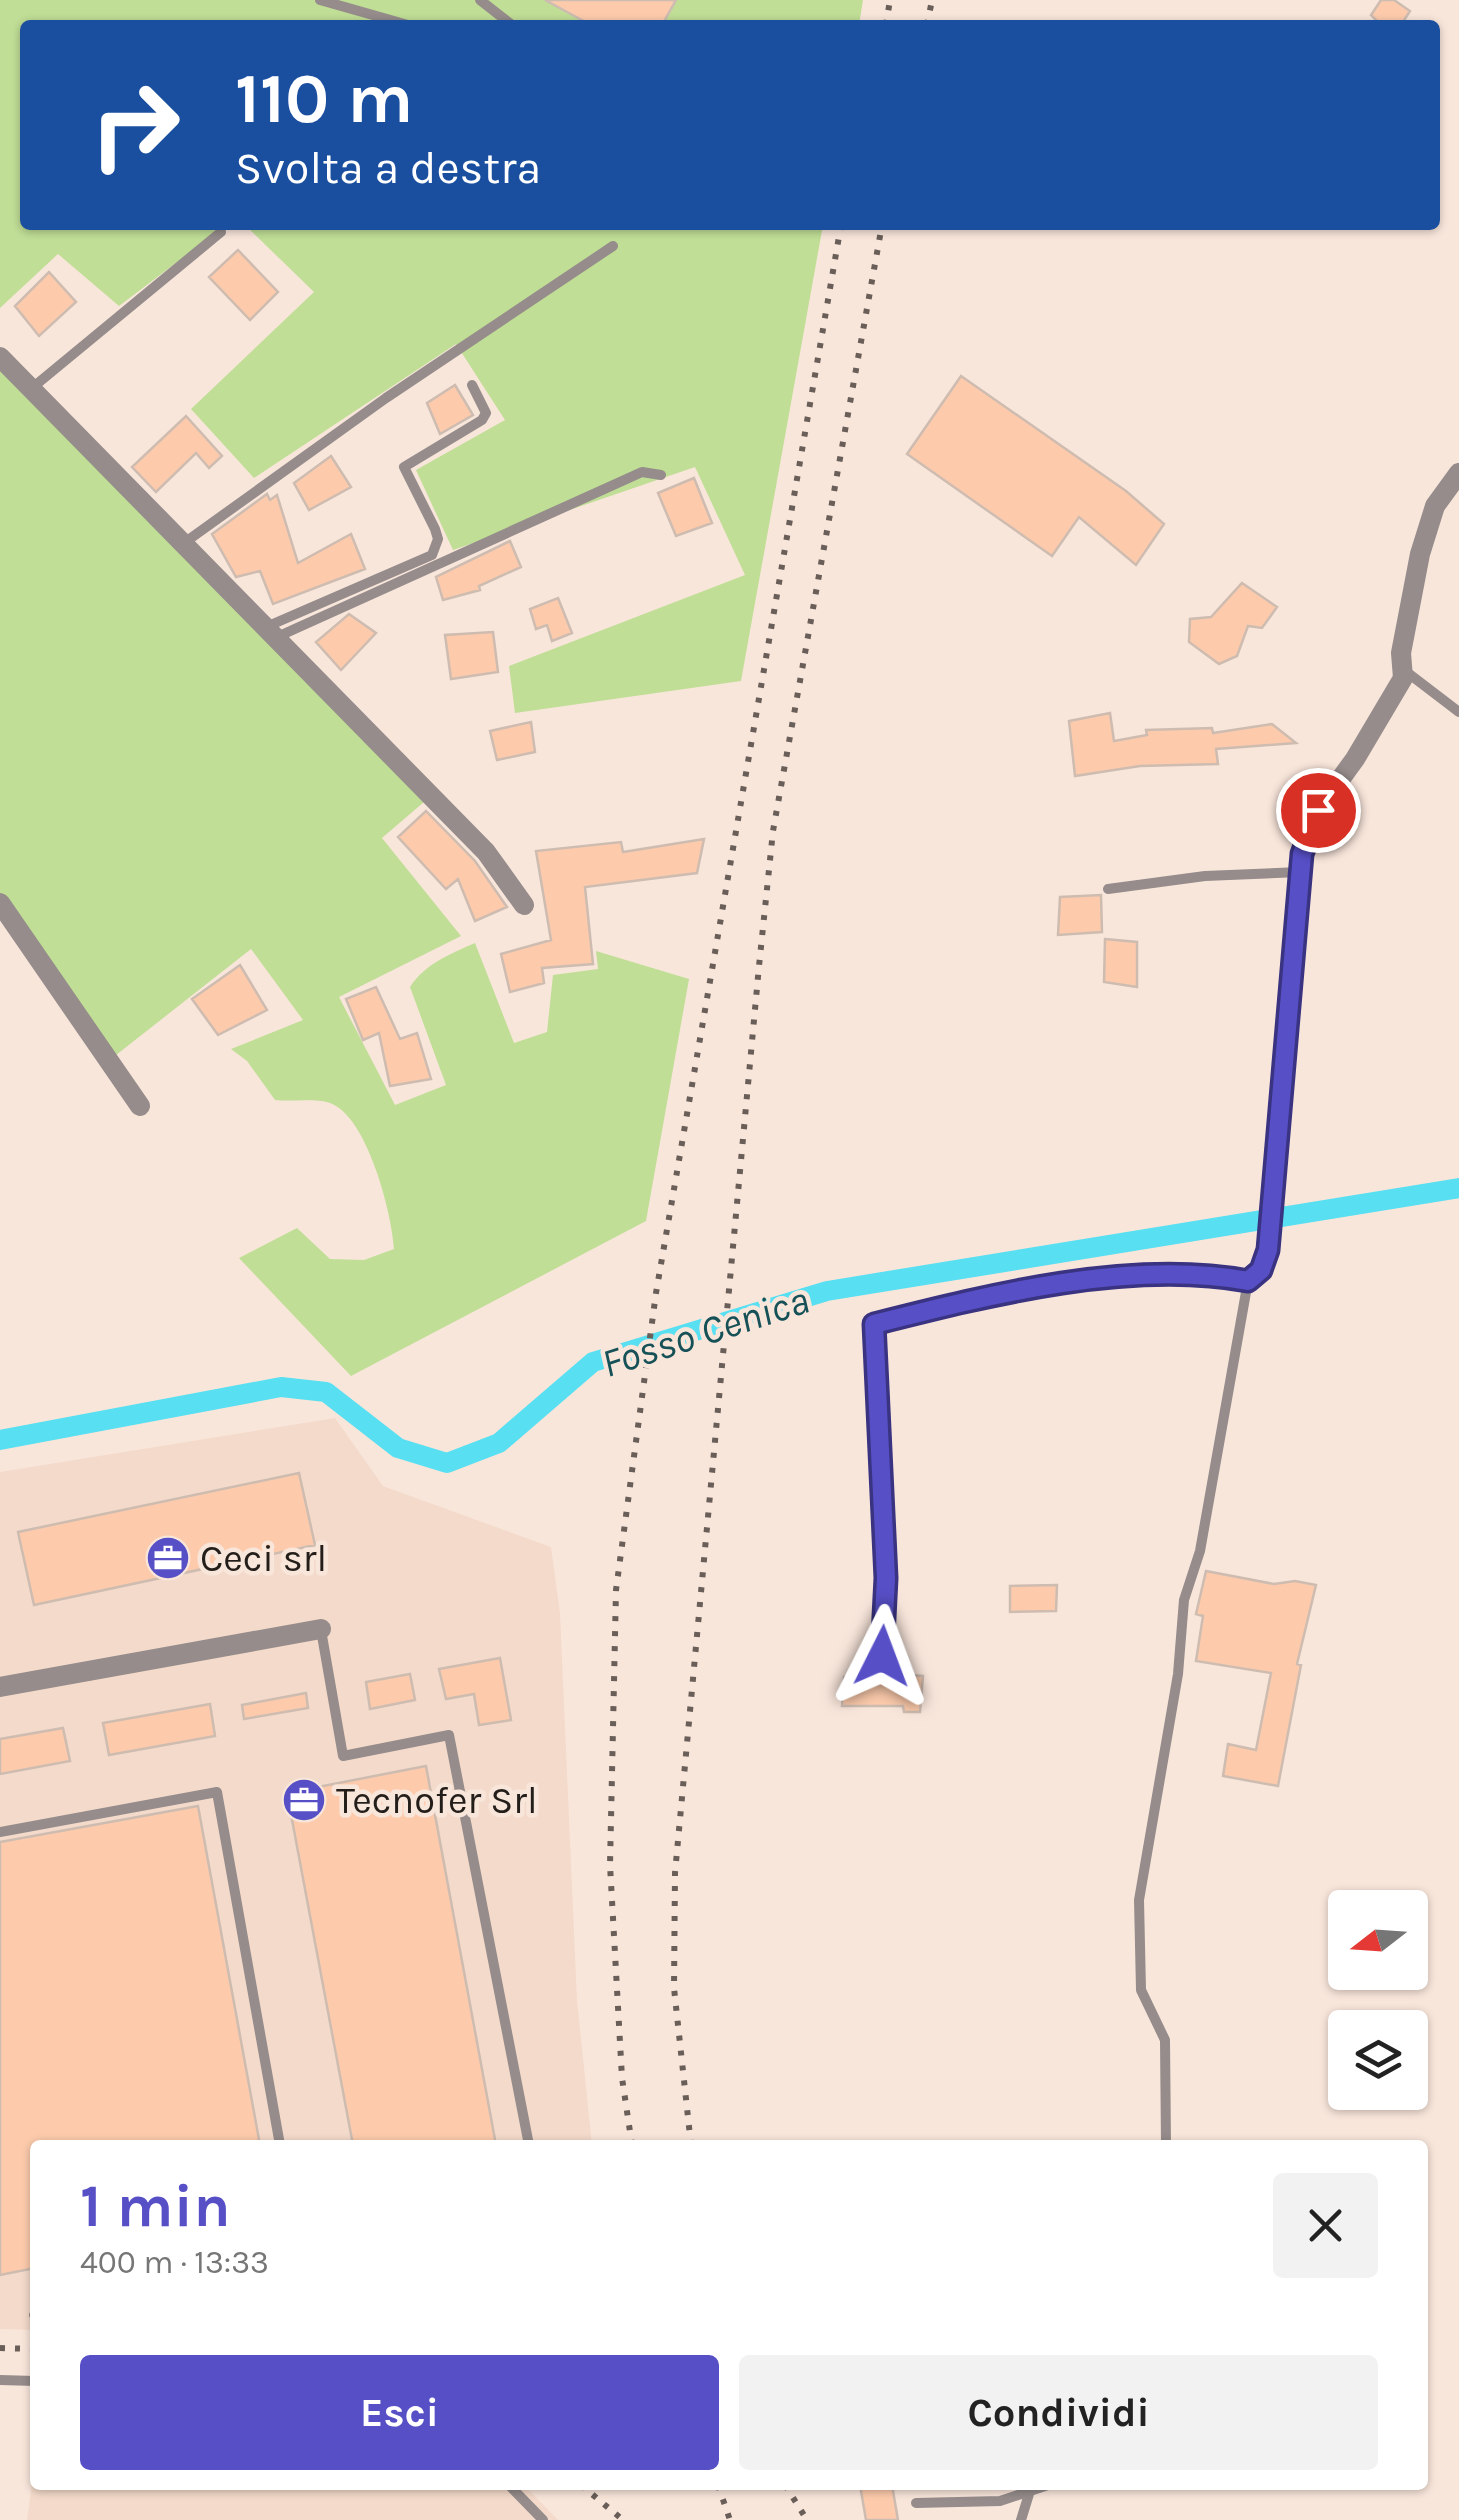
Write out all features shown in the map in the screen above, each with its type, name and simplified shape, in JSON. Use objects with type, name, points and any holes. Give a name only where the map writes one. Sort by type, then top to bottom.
[{"type":"street","points":[[0,358],[486,852],[524,905]]},
{"type":"street","points":[[882,1656],[886,1578],[874,1324],[1016,1292],[1133,1276],[1190,1273],[1248,1281],[1261,1270],[1268,1250],[1275,1181],[1300,872],[1318,810],[1355,759],[1402,678],[1400,653],[1420,554],[1434,506],[1459,473]]},
{"type":"street","points":[[0,904],[140,1106]]},
{"type":"street","points":[[0,1687],[320,1629]]},
{"type":"lane","points":[[320,0],[390,20]]},
{"type":"lane","points":[[480,0],[506,20]]},
{"type":"lane","points":[[31,389],[221,232]]},
{"type":"lane","points":[[184,543],[386,398],[614,246]]},
{"type":"lane","points":[[271,632],[432,555],[438,539],[435,529],[404,468],[482,420],[486,413],[472,385]]},
{"type":"lane","points":[[271,632],[642,472],[660,475]]},
{"type":"lane","points":[[1402,668],[1459,712]]},
{"type":"lane","points":[[1108,890],[1205,876],[1300,872]]},
{"type":"lane","points":[[1166,2140],[1165,2040],[1141,1990],[1139,1900],[1178,1674],[1184,1600],[1200,1551],[1248,1281]]},
{"type":"lane","points":[[320,1629],[343,1756],[448,1735],[528,2140]]},
{"type":"lane","points":[[0,1832],[217,1792],[279,2140]]},
{"type":"lane","points":[[0,2380],[30,2382]]},
{"type":"lane","points":[[514,2490],[543,2520]]},
{"type":"lane","points":[[916,2504],[1000,2501],[1037,2490]]},
{"type":"lane","points":[[1021,2520],[1029,2494]]},
{"type":"shaded area","points":[[335,1418],[383,1486],[551,1547],[560,1613],[577,2000],[591,2140],[30,2140],[30,2330],[0,2329],[0,1472]]},
{"type":"shaded area","points":[[31,2490],[529,2490],[558,2520],[27,2520]]},
{"type":"green space","points":[[0,0],[863,0],[860,20],[20,20],[20,230],[219,230],[119,306],[58,254],[0,308]]},
{"type":"green space","points":[[250,230],[822,230],[741,681],[515,713],[509,666],[745,575],[695,467],[453,550],[416,470],[505,420],[456,344],[254,478],[191,409],[314,292]]},
{"type":"green space","points":[[0,370],[424,802],[382,838],[461,936],[339,997],[395,1105],[446,1085],[410,987],[431,966],[475,943],[514,1043],[547,1032],[553,975],[598,969],[596,951],[689,979],[646,1221],[351,1376],[239,1258],[297,1228],[330,1259],[364,1260],[394,1249],[383,1190],[366,1145],[343,1112],[330,1103],[275,1100],[247,1061],[231,1049],[303,1020],[251,949],[111,1059],[0,893]]},
{"type":"building","points":[[545,0],[676,0],[665,20],[582,20]]},
{"type":"building","points":[[1381,0],[1394,0],[1410,11],[1404,20],[1376,20],[1371,15]]},
{"type":"building","points":[[238,250],[278,292],[250,320],[209,277]]},
{"type":"building","points":[[49,272],[76,302],[39,336],[15,306]]},
{"type":"building","points":[[961,376],[1126,491],[1164,524],[1136,565],[1079,517],[1052,556],[907,454]]},
{"type":"building","points":[[455,385],[473,415],[440,434],[427,403]]},
{"type":"building","points":[[186,416],[222,456],[209,468],[196,453],[156,492],[132,467]]},
{"type":"building","points":[[331,456],[351,487],[309,510],[294,483]]},
{"type":"building","points":[[694,478],[712,523],[676,536],[658,493]]},
{"type":"building","points":[[267,494],[270,500],[277,495],[298,563],[351,534],[365,569],[273,604],[260,571],[236,577],[212,534]]},
{"type":"building","points":[[510,541],[521,567],[479,586],[480,590],[443,600],[436,577]]},
{"type":"building","points":[[1242,583],[1277,607],[1262,628],[1248,626],[1237,656],[1219,664],[1189,642],[1190,619],[1211,617]]},
{"type":"building","points":[[558,598],[572,633],[552,641],[547,625],[536,629],[530,609]]},
{"type":"building","points":[[349,614],[376,633],[341,670],[316,642]]},
{"type":"building","points":[[493,632],[498,672],[451,679],[445,635]]},
{"type":"building","points":[[1110,713],[1114,741],[1147,735],[1146,730],[1212,728],[1213,733],[1272,724],[1296,743],[1216,749],[1218,764],[1140,766],[1075,776],[1069,721]]},
{"type":"building","points":[[531,722],[535,752],[497,760],[490,731]]},
{"type":"building","points":[[426,811],[475,861],[507,907],[475,921],[458,879],[446,889],[398,837]]},
{"type":"building","points":[[704,839],[697,873],[585,887],[593,964],[542,968],[544,983],[510,992],[501,954],[551,940],[536,851],[621,842],[623,852]]},
{"type":"building","points":[[1101,895],[1102,932],[1058,935],[1060,897]]},
{"type":"building","points":[[1105,939],[1137,942],[1137,987],[1104,982]]},
{"type":"building","points":[[240,965],[267,1010],[218,1035],[192,999]]},
{"type":"building","points":[[376,987],[400,1039],[417,1033],[431,1079],[390,1086],[379,1033],[363,1040],[346,999]]},
{"type":"building","points":[[299,1473],[315,1545],[34,1605],[18,1532]]},
{"type":"building","points":[[1206,1571],[1274,1584],[1295,1581],[1316,1585],[1297,1664],[1301,1665],[1278,1786],[1223,1776],[1228,1744],[1256,1750],[1271,1673],[1196,1661],[1203,1616],[1196,1614]]},
{"type":"building","points":[[1057,1585],[1056,1611],[1010,1612],[1010,1586]]},
{"type":"building","points":[[500,1658],[511,1720],[479,1725],[474,1694],[446,1699],[439,1669]]},
{"type":"building","points":[[866,1672],[923,1676],[920,1712],[904,1712],[903,1706],[842,1706],[844,1677],[866,1678]]},
{"type":"building","points":[[410,1674],[415,1700],[370,1709],[366,1682]]},
{"type":"building","points":[[306,1693],[308,1708],[244,1719],[242,1705]]},
{"type":"building","points":[[210,1704],[215,1736],[109,1755],[103,1723]]},
{"type":"building","points":[[63,1728],[70,1761],[0,1774],[0,1739]]},
{"type":"building","points":[[426,1766],[495,2140],[352,2140],[287,1793]]},
{"type":"building","points":[[198,1806],[259,2140],[30,2140],[30,2269],[0,2275],[0,1842]]},
{"type":"building","points":[[861,2490],[893,2490],[898,2520],[866,2520]]},
{"type":"waterway","name":"Fosso Cenica","points":[[0,1440],[281,1387],[326,1392],[398,1448],[447,1463],[499,1443],[593,1362],[827,1291],[1459,1188]]},
{"type":"railway","points":[[887,20],[890,0]]},
{"type":"railway","points":[[928,20],[932,0]]},
{"type":"railway","points":[[631,2140],[622,2078],[610,1865],[616,1590],[656,1293],[840,230]]},
{"type":"railway","points":[[690,2140],[674,1988],[675,1873],[759,966],[773,831],[881,230]]},
{"type":"railway","points":[[0,2348],[30,2349]]},
{"type":"railway","points":[[587,2490],[623,2520]]},
{"type":"railway","points":[[720,2490],[730,2520]]},
{"type":"railway","points":[[788,2490],[807,2520]]},
{"type":"place","name":"Ceci srl","points":[[168,1558]]},
{"type":"place","name":"Tecnofer Srl","points":[[304,1800]]},
{"type":"route","points":[[882,1656],[886,1578],[874,1324],[1016,1292],[1122,1277],[1174,1273],[1248,1281],[1261,1270],[1268,1250],[1279,1150],[1302,854],[1318,810]]}]
